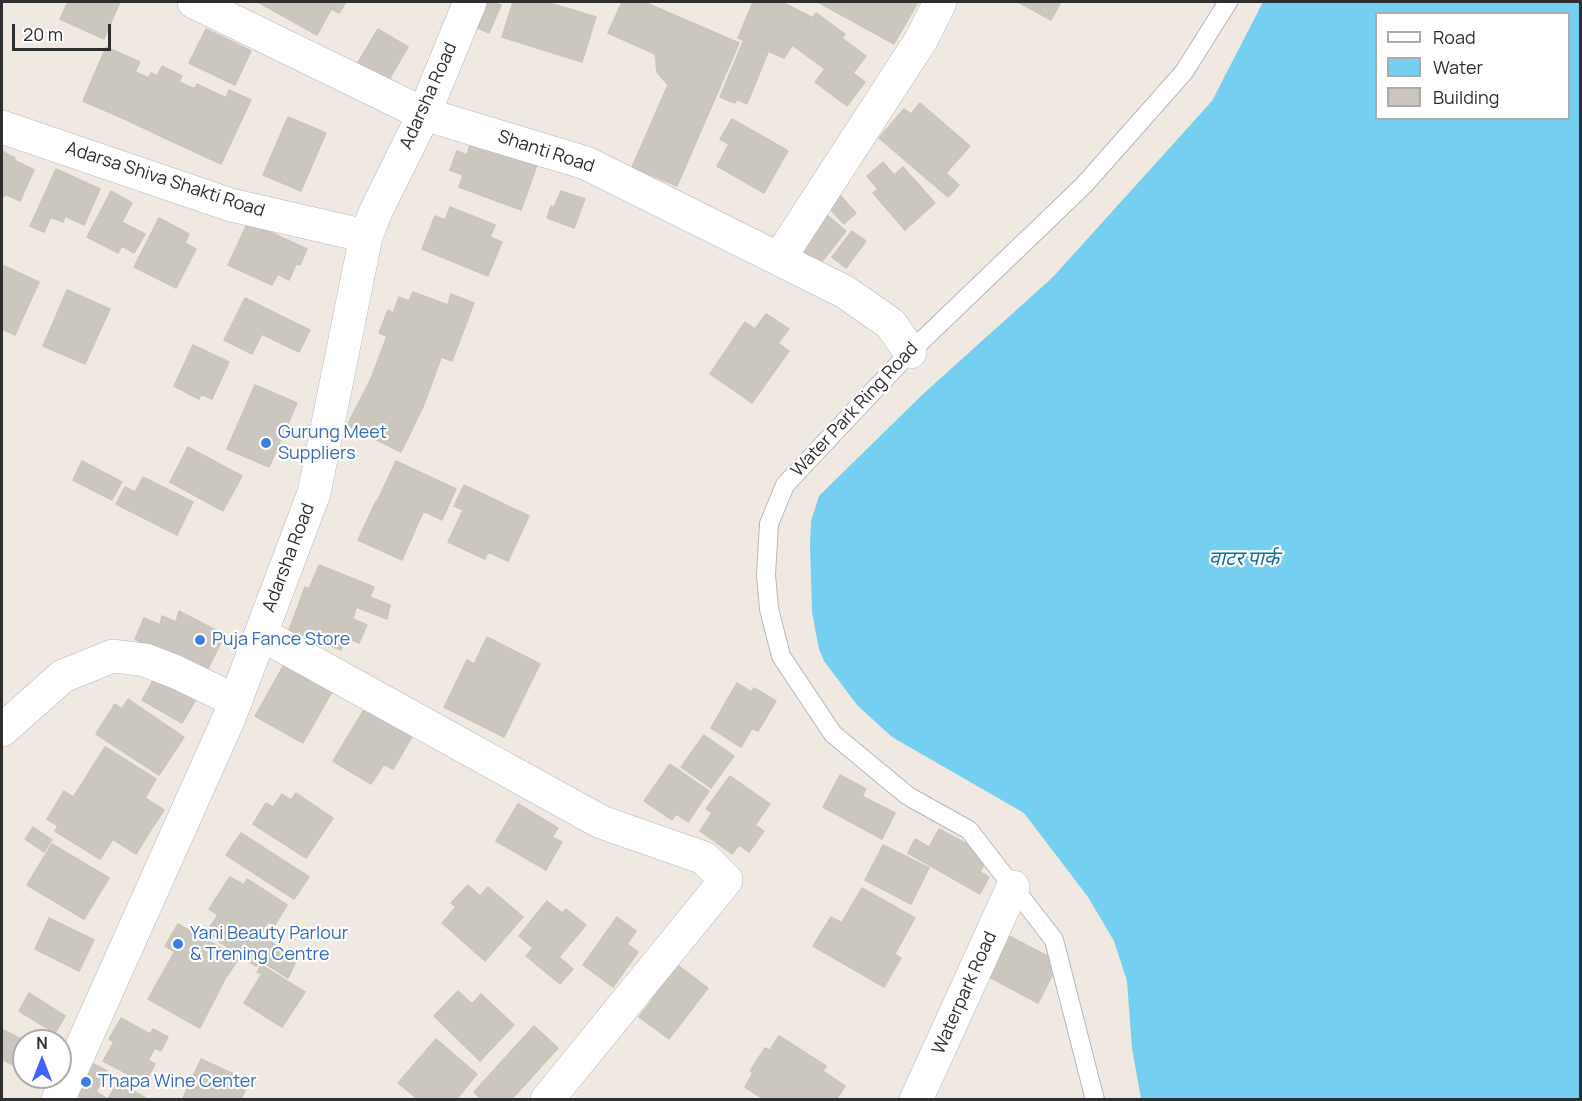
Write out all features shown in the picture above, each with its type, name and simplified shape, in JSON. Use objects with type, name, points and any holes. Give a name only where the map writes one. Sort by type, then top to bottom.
[{"type":"street","name":"Shanti Road","points":[[194,2],[424,114],[586,162],[845,292],[891,324],[910,352]]},
{"type":"street","name":"Adarsha Road","points":[[58,1100],[236,700],[314,493],[366,236],[424,114],[470,2]]},
{"type":"street","points":[[779,259],[921,40],[940,2]]},
{"type":"street","name":"Adarsa Shiva Shakti Road","points":[[2,127],[231,205],[366,236]]},
{"type":"street","points":[[261,634],[601,822],[704,858],[726,880],[547,1100]]},
{"type":"street","points":[[2,730],[63,676],[113,656],[145,660],[236,700]]},
{"type":"street","name":"Waterpark Road","points":[[916,1100],[1013,887]]},
{"type":"lane","name":"Water Park Ring Road","points":[[1095,1100],[1054,940],[969,830],[908,796],[833,734],[781,656],[769,609],[766,575],[769,524],[785,485],[910,352],[1084,185],[1184,72],[1228,2]]},
{"type":"water","name":"वाटर पार्क","points":[[1263,2],[1580,2],[1580,1099],[1141,1099],[1132,1048],[1127,981],[1114,941],[1088,897],[1024,813],[892,737],[857,705],[824,661],[819,649],[812,612],[811,521],[819,496],[923,394],[1053,277],[1212,101]]},
{"type":"building","points":[[68,2],[120,2],[104,39],[60,19]]},
{"type":"building","points":[[258,2],[320,2],[332,8],[317,35]]},
{"type":"building","points":[[320,2],[346,2],[339,13]]},
{"type":"building","points":[[474,2],[492,2],[501,5],[489,33],[465,22]]},
{"type":"building","points":[[513,2],[546,2],[596,17],[582,62],[502,37]]},
{"type":"building","points":[[622,2],[644,2],[739,43],[677,186],[632,167],[668,85],[657,72],[655,54],[608,33]]},
{"type":"building","points":[[753,2],[782,2],[811,17],[784,58],[738,38]]},
{"type":"building","points":[[818,2],[918,2],[894,44]]},
{"type":"building","points":[[1018,2],[1061,2],[1051,20]]},
{"type":"building","points":[[816,13],[845,34],[842,38],[866,56],[853,73],[865,82],[847,106],[815,82],[825,69],[792,45]]},
{"type":"building","points":[[206,29],[251,51],[235,85],[189,63]]},
{"type":"building","points":[[378,29],[408,47],[387,83],[356,66]]},
{"type":"building","points":[[743,42],[768,52],[747,104],[737,99],[735,103],[720,97]]},
{"type":"building","points":[[106,47],[140,62],[135,72],[149,78],[129,121],[83,101]]},
{"type":"building","points":[[162,66],[182,76],[179,82],[195,89],[171,141],[129,121],[151,73],[157,76]]},
{"type":"building","points":[[197,84],[226,98],[229,90],[251,100],[221,164],[171,141]]},
{"type":"building","points":[[920,103],[970,146],[946,173],[959,185],[948,197],[879,138],[904,109],[911,114]]},
{"type":"building","points":[[288,117],[326,133],[301,191],[263,175]]},
{"type":"building","points":[[732,119],[788,151],[764,193],[717,166],[729,144],[720,139]]},
{"type":"building","points":[[471,141],[537,165],[521,210],[459,187],[463,175],[450,170],[457,151],[467,155]]},
{"type":"building","points":[[2,151],[34,170],[20,201],[5,194],[2,199]]},
{"type":"building","points":[[883,162],[894,175],[903,167],[935,203],[905,230],[873,193],[878,189],[867,176]]},
{"type":"building","points":[[56,169],[100,189],[84,225],[65,216],[63,222],[51,217],[44,232],[30,226]]},
{"type":"building","points":[[111,191],[132,203],[122,222],[145,234],[134,253],[122,246],[118,253],[87,237]]},
{"type":"building","points":[[561,191],[585,199],[574,228],[547,218],[551,206],[554,207]]},
{"type":"building","points":[[836,191],[856,213],[844,224],[824,202]]},
{"type":"building","points":[[450,207],[495,225],[490,237],[502,242],[488,276],[422,249],[435,216],[445,220]]},
{"type":"building","points":[[823,212],[846,231],[820,264],[796,245]]},
{"type":"building","points":[[159,218],[189,234],[185,243],[196,249],[176,288],[134,267]]},
{"type":"building","points":[[248,222],[307,249],[300,265],[296,264],[289,280],[278,274],[272,285],[228,265]]},
{"type":"building","points":[[852,231],[866,241],[846,268],[832,257]]},
{"type":"building","points":[[2,265],[39,282],[15,335],[2,329]]},
{"type":"building","points":[[67,290],[110,309],[85,364],[43,346]]},
{"type":"building","points":[[413,292],[448,305],[451,294],[474,303],[452,361],[379,333],[388,310],[393,313],[399,297],[409,301]]},
{"type":"building","points":[[245,298],[283,317],[272,339],[262,334],[252,354],[224,340]]},
{"type":"building","points":[[766,314],[789,329],[778,343],[789,351],[752,403],[710,374],[745,322],[755,329]]},
{"type":"building","points":[[283,317],[310,330],[299,352],[272,339]]},
{"type":"building","points":[[387,336],[441,358],[423,407],[370,381]]},
{"type":"building","points":[[193,345],[229,362],[212,399],[201,394],[199,399],[174,386]]},
{"type":"building","points":[[370,381],[423,407],[401,452],[347,425]]},
{"type":"building","points":[[255,385],[297,403],[269,467],[227,449]]},
{"type":"building","points":[[188,447],[242,476],[223,511],[170,482]]},
{"type":"building","points":[[82,461],[122,482],[112,500],[73,480]]},
{"type":"building","points":[[396,461],[456,489],[442,520],[424,511],[419,521],[377,502]]},
{"type":"building","points":[[143,477],[193,502],[177,535],[116,504],[125,487],[135,492]]},
{"type":"building","points":[[464,485],[529,516],[508,561],[488,552],[485,559],[448,542],[463,510],[454,506]]},
{"type":"building","points":[[376,501],[419,521],[402,560],[358,540]]},
{"type":"building","points":[[319,565],[374,587],[370,597],[390,605],[387,619],[309,589]]},
{"type":"building","points":[[305,587],[356,608],[353,619],[367,625],[359,643],[346,637],[341,650],[289,630]]},
{"type":"building","points":[[179,611],[225,635],[204,676],[135,639],[144,618],[160,625],[162,616],[176,622]]},
{"type":"building","points":[[487,637],[540,664],[504,737],[444,707],[467,660],[474,664]]},
{"type":"building","points":[[285,663],[333,690],[303,743],[255,716]]},
{"type":"building","points":[[155,677],[195,701],[182,723],[142,700]]},
{"type":"building","points":[[737,683],[751,692],[754,688],[776,701],[758,731],[752,728],[741,747],[711,728]]},
{"type":"building","points":[[128,699],[184,737],[159,775],[96,734],[115,704],[122,709]]},
{"type":"building","points":[[365,708],[417,728],[393,769],[384,764],[371,784],[333,761]]},
{"type":"building","points":[[704,735],[734,756],[711,788],[681,767]]},
{"type":"building","points":[[105,747],[156,779],[145,798],[164,810],[147,836],[78,790]]},
{"type":"building","points":[[670,764],[709,791],[688,822],[676,814],[672,820],[644,801]]},
{"type":"building","points":[[840,775],[866,789],[862,796],[895,813],[882,839],[823,807]]},
{"type":"building","points":[[730,776],[770,804],[755,825],[764,831],[749,852],[739,845],[732,854],[700,831],[712,813],[706,809]]},
{"type":"building","points":[[78,790],[147,836],[136,854],[113,839],[100,859],[55,831],[58,826],[47,819],[64,791],[73,797]]},
{"type":"building","points":[[296,793],[333,818],[306,858],[253,824],[266,803],[273,807],[282,794],[291,800]]},
{"type":"building","points":[[518,804],[558,828],[552,837],[562,842],[546,870],[496,841]]},
{"type":"building","points":[[33,827],[52,840],[44,852],[25,839]]},
{"type":"building","points":[[939,829],[989,856],[980,872],[989,877],[980,894],[908,853],[915,839],[929,847]]},
{"type":"building","points":[[241,833],[309,877],[294,899],[226,855]]},
{"type":"building","points":[[52,844],[109,878],[84,919],[27,885]]},
{"type":"building","points":[[883,845],[929,868],[911,904],[865,880]]},
{"type":"building","points":[[230,877],[244,885],[247,879],[287,905],[274,926],[268,922],[257,940],[209,909]]},
{"type":"building","points":[[468,885],[480,896],[488,887],[523,917],[485,961],[442,923],[456,907],[451,903]]},
{"type":"building","points":[[862,888],[915,918],[897,950],[844,919]]},
{"type":"building","points":[[547,901],[562,913],[566,909],[586,925],[559,957],[573,969],[560,984],[526,956],[533,948],[519,936]]},
{"type":"building","points":[[218,915],[257,940],[260,935],[297,959],[288,978],[260,960],[256,966],[206,933]]},
{"type":"building","points":[[617,917],[636,931],[627,944],[638,952],[613,987],[583,965]]},
{"type":"building","points":[[831,917],[842,923],[844,919],[897,950],[895,954],[901,958],[884,987],[813,946]]},
{"type":"building","points":[[49,918],[94,940],[79,971],[35,949]]},
{"type":"building","points":[[178,924],[239,958],[225,979],[165,946]]},
{"type":"building","points":[[1001,932],[1059,962],[1038,1003],[980,972]]},
{"type":"building","points":[[175,951],[225,979],[200,1028],[148,999]]},
{"type":"building","points":[[672,961],[708,988],[669,1039],[639,1017],[653,999],[641,990]]},
{"type":"building","points":[[261,965],[305,992],[282,1027],[244,1003],[262,974],[257,972]]},
{"type":"building","points":[[458,991],[472,1004],[481,994],[514,1025],[480,1061],[434,1016]]},
{"type":"building","points":[[29,993],[65,1016],[57,1029],[48,1029],[19,1011]]},
{"type":"building","points":[[121,1018],[150,1034],[153,1029],[168,1037],[161,1051],[155,1048],[148,1060],[155,1064],[145,1083],[103,1061],[114,1042],[109,1039]]},
{"type":"building","points":[[534,1026],[558,1048],[511,1100],[482,1100],[474,1092]]},
{"type":"building","points":[[2,1029],[12,1034],[12,1064],[2,1059]]},
{"type":"building","points":[[779,1036],[826,1066],[823,1071],[845,1086],[836,1100],[765,1100],[745,1087],[753,1073],[750,1071],[765,1048],[770,1050]]},
{"type":"building","points":[[436,1039],[477,1074],[456,1100],[419,1100],[398,1083]]},
{"type":"building","points":[[201,1059],[249,1081],[241,1100],[182,1100]]},
{"type":"building","points":[[86,1060],[107,1071],[96,1092],[108,1099],[118,1082],[149,1100],[86,1100],[69,1090],[72,1089],[72,1085]]},
{"type":"place","name":"Gurung Meet Suppliers","points":[[266,443]]},
{"type":"place","name":"Puja Fance Store","points":[[200,640]]},
{"type":"place","name":"Yani Beauty Parlour & Trening Centre","points":[[178,944]]},
{"type":"place","name":"Thapa Wine Center","points":[[86,1082]]}]
